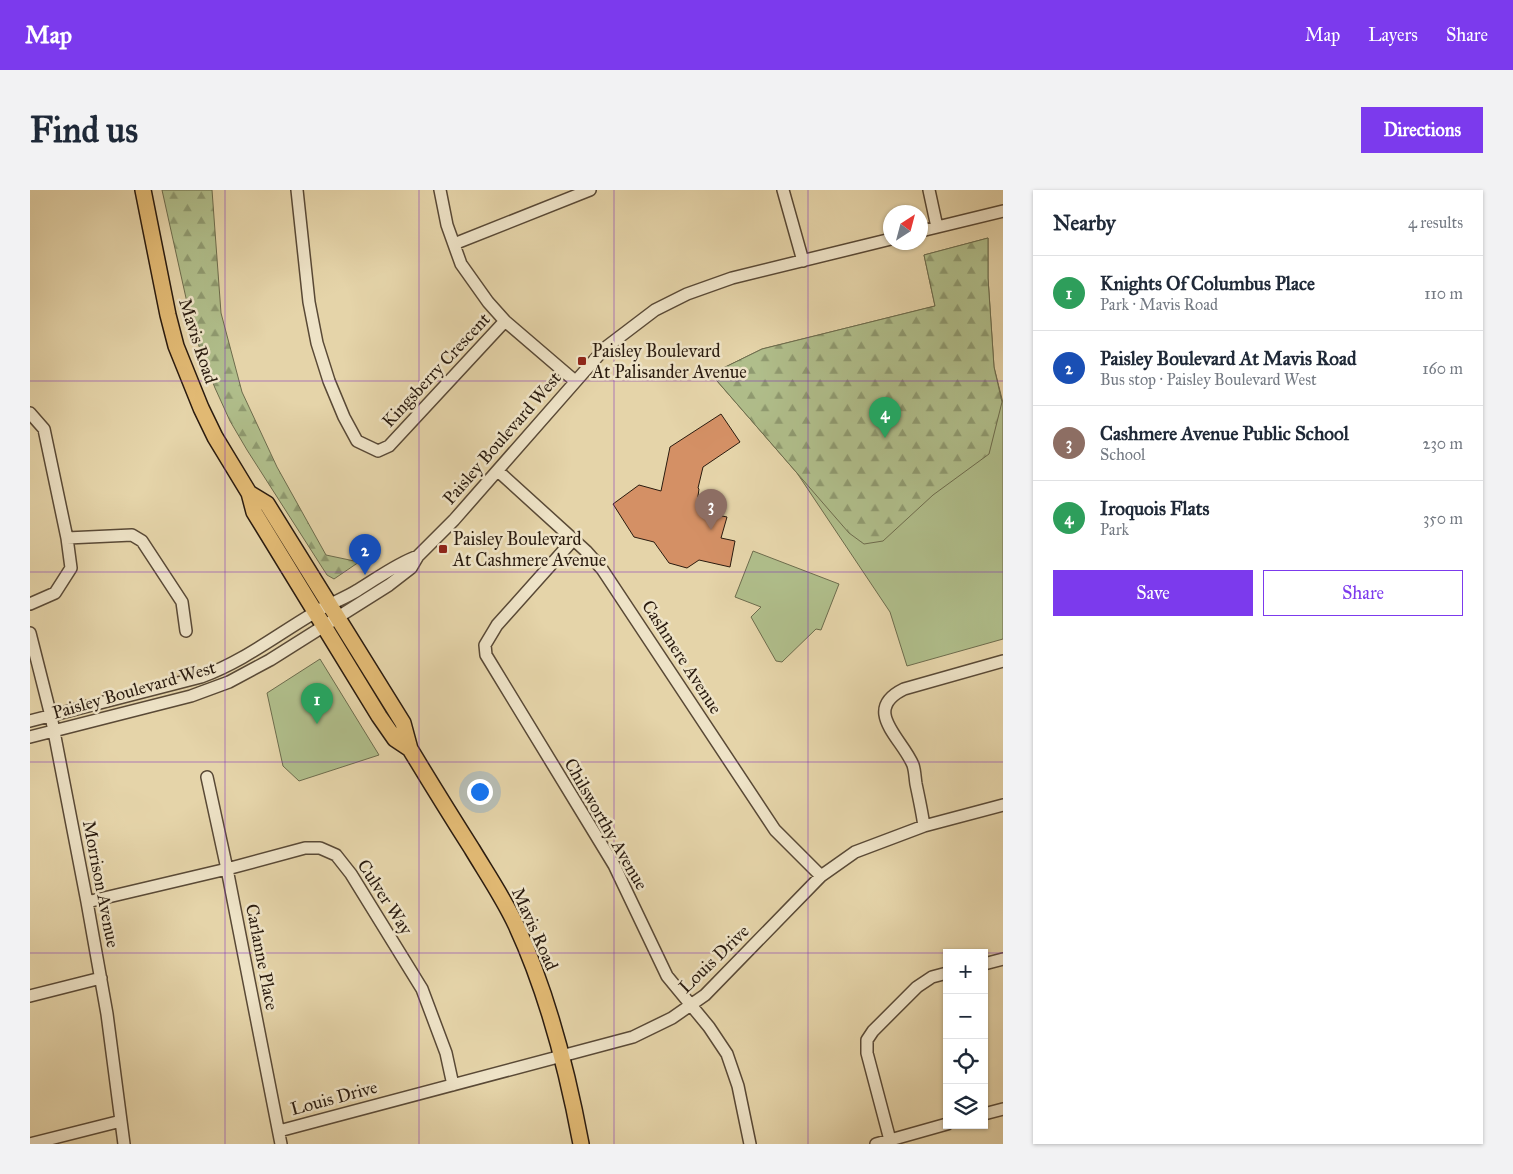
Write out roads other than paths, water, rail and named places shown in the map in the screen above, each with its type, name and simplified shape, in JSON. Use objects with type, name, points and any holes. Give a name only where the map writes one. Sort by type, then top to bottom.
[{"type":"main road","name":"Mavis Road","points":[[143,190],[176,346],[215,436],[249,493],[254,512],[324,626],[395,739],[410,749]]},
{"type":"main road","name":"Mavis Road","points":[[249,493],[267,504],[334,611],[403,723],[410,749],[499,893],[516,925],[530,958],[562,1055],[581,1144]]},
{"type":"street","name":"Kingsberry Crescent","points":[[296,190],[309,302],[317,343],[329,381],[344,417],[357,441],[378,451],[390,446],[505,321]]},
{"type":"street","points":[[440,190],[447,225],[460,264],[488,302],[505,321],[575,381]]},
{"type":"street","points":[[454,244],[590,190]]},
{"type":"street","points":[[783,190],[803,262]]},
{"type":"street","points":[[929,190],[937,227]]},
{"type":"street","points":[[928,229],[1003,211]]},
{"type":"street","name":"Paisley Boulevard West","points":[[30,722],[201,677],[248,656],[316,612],[351,610],[411,568],[418,556],[439,536],[498,471],[575,381],[606,348],[655,310],[687,294],[732,278],[883,241]]},
{"type":"street","points":[[30,412],[44,429],[67,538],[71,568],[55,594],[30,604]]},
{"type":"street","name":"Cashmere Avenue","points":[[498,471],[602,569],[775,830],[821,876]]},
{"type":"street","points":[[67,538],[132,535],[142,541],[182,602],[186,631]]},
{"type":"street","name":"Chilsworthy Avenue","points":[[573,540],[497,625],[485,645],[486,655],[614,865],[667,976],[719,1040],[734,1069],[750,1144]]},
{"type":"street","name":"Paisley Boulevard West","points":[[30,737],[191,696],[229,682],[270,660],[324,626],[334,611]]},
{"type":"street","name":"Morrison Avenue","points":[[30,632],[51,716],[101,978],[124,1144]]},
{"type":"street","points":[[924,826],[913,765],[885,720],[887,702],[892,696],[904,689],[1003,661]]},
{"type":"street","name":"Carlanne Place","points":[[207,777],[281,1144]]},
{"type":"street","name":"Louis Drive","points":[[279,1131],[633,1037],[652,1029],[691,1006],[705,995],[821,876],[855,852],[924,826],[1003,805]]},
{"type":"street","name":"Culver Way","points":[[87,902],[227,869],[304,848],[320,848],[336,855],[351,874],[422,989],[446,1053],[453,1085]]},
{"type":"street","points":[[988,963],[1003,959]]},
{"type":"street","points":[[890,1140],[867,1054],[867,1040],[872,1031],[917,987],[932,977],[943,974]]},
{"type":"street","points":[[30,996],[101,978]]},
{"type":"street","points":[[988,1113],[1003,1109]]},
{"type":"street","points":[[30,1144],[121,1121]]},
{"type":"street","points":[[876,1144],[943,1125]]},
{"type":"place","name":"Paisley Boulevard At Palisander Avenue","points":[[582,361]]},
{"type":"place","name":"Iroquois Flats","points":[[885,438]]},
{"type":"place","name":"Cashmere Avenue Public School","points":[[711,530]]},
{"type":"place","name":"Paisley Boulevard At Cashmere Avenue","points":[[443,549]]},
{"type":"place","name":"Paisley Boulevard At Mavis Road","points":[[365,575]]},
{"type":"place","name":"Knights Of Columbus Place","points":[[317,724]]}]
